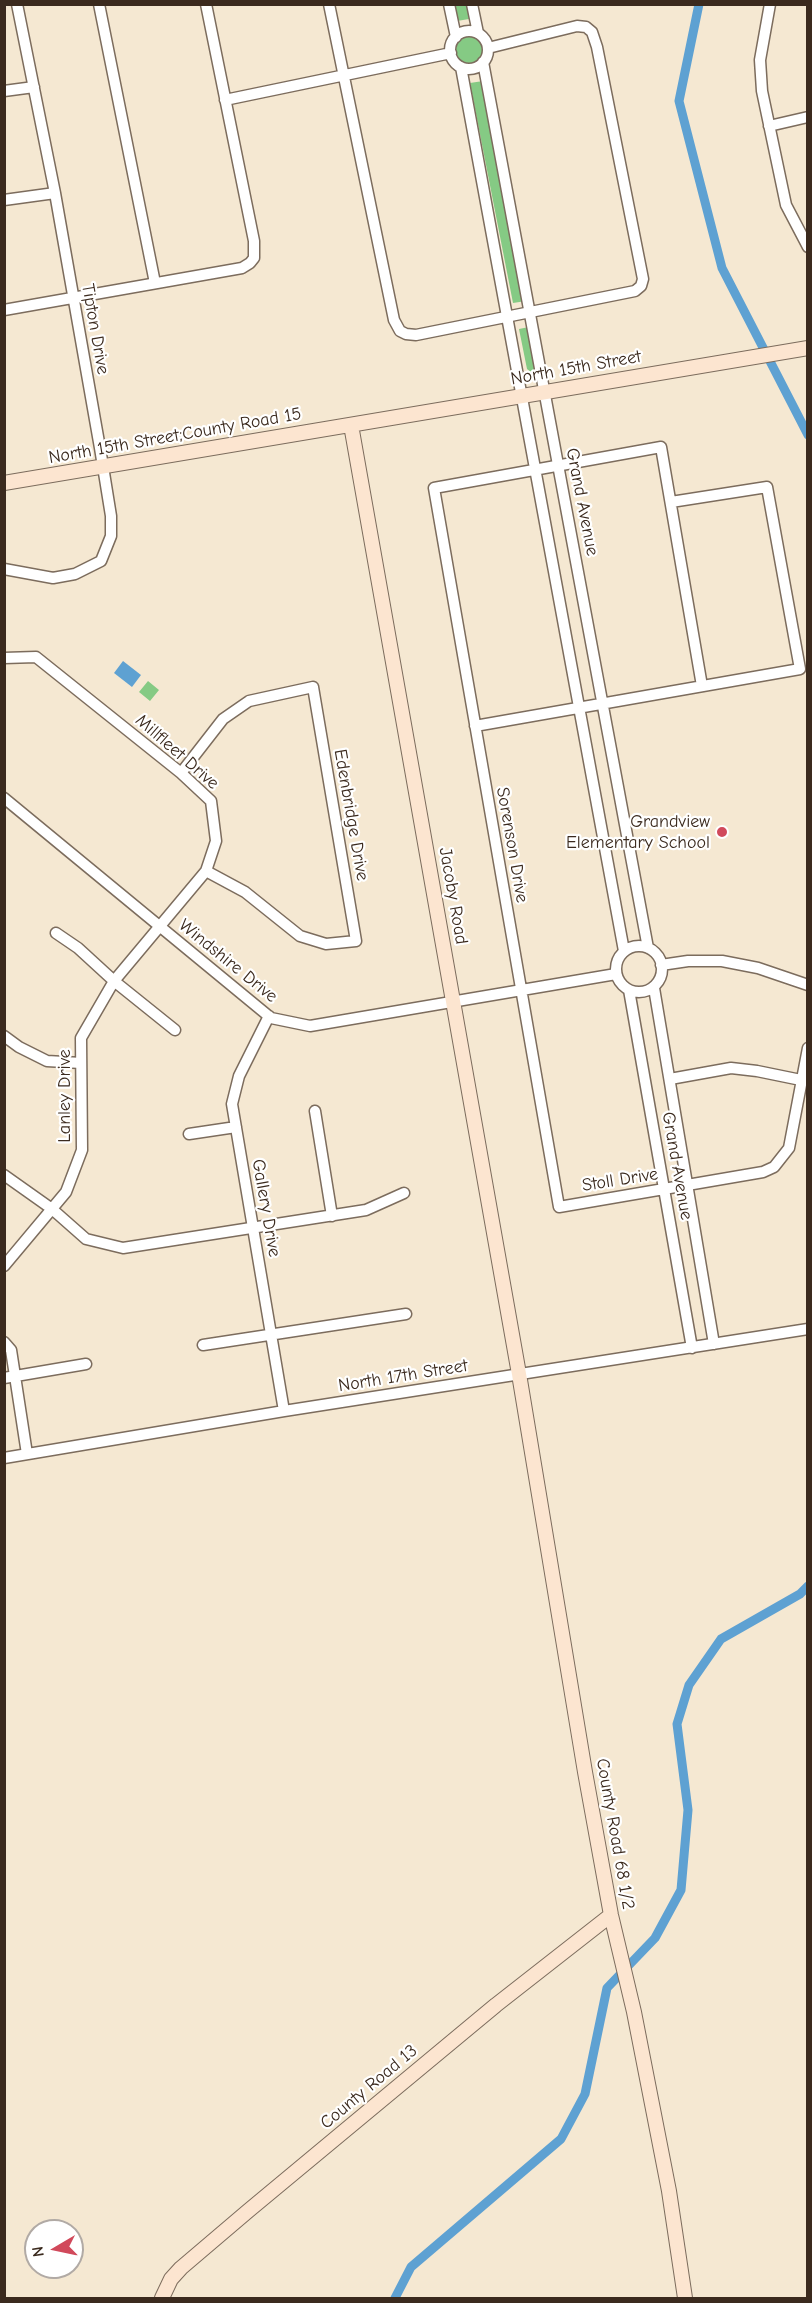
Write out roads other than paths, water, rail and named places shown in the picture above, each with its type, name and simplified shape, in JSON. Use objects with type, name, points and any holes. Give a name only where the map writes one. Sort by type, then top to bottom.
[{"type":"street","name":"Tipton Drive","points":[[4,569],[53,578],[75,574],[101,561],[111,536],[111,516],[103,466],[55,193],[17,4]]},
{"type":"street","points":[[99,4],[155,283]]},
{"type":"street","points":[[4,310],[242,268],[254,258],[254,241],[206,4]]},
{"type":"street","points":[[329,4],[394,320],[403,333],[416,335],[635,291],[641,286],[644,276],[597,47],[590,29],[577,26],[488,48]]},
{"type":"street","points":[[449,4],[456,37]]},
{"type":"street","points":[[472,4],[478,33]]},
{"type":"street","points":[[770,4],[760,69],[769,126],[786,205],[807,247]]},
{"type":"street","points":[[460,67],[473,68],[483,62],[488,48],[483,37],[478,33],[466,31],[456,37],[450,48],[453,59],[460,67],[624,951]]},
{"type":"street","points":[[225,100],[451,54]]},
{"type":"street","name":"Grand Avenue","points":[[483,62],[648,948]]},
{"type":"street","points":[[4,91],[34,87]]},
{"type":"street","points":[[769,126],[807,117]]},
{"type":"street","points":[[4,200],[55,193]]},
{"type":"street","name":"North 15th Street","points":[[351,425],[807,348]]},
{"type":"street","name":"North 15th Street;County Road 15","points":[[4,483],[351,425]]},
{"type":"street","name":"Jacoby Road","points":[[351,425],[519,1374]]},
{"type":"street","points":[[535,469],[661,447],[702,686]]},
{"type":"street","name":"Sorenson Drive","points":[[535,469],[434,488],[559,1207]]},
{"type":"street","points":[[475,726],[800,669],[767,487],[671,502]]},
{"type":"street","name":"Millfleet Drive","points":[[4,658],[36,657],[182,773],[211,801],[216,841],[206,870],[158,925]]},
{"type":"street","name":"Edenbridge Drive","points":[[182,773],[223,719],[249,701],[313,687],[356,941],[326,944],[300,936],[245,892],[206,870]]},
{"type":"street","name":"Windshire Drive","points":[[4,798],[269,1016],[310,1026],[616,974]]},
{"type":"street","name":"Lanley Drive","points":[[4,1266],[66,1192],[82,1150],[81,1038],[114,981],[158,925]]},
{"type":"street","points":[[56,933],[78,948],[114,981],[176,1030]]},
{"type":"street","points":[[638,946],[648,948],[657,955],[661,965],[661,977],[654,988],[644,992],[628,990],[622,986],[616,974],[616,963],[624,951],[638,946]]},
{"type":"street","points":[[661,965],[688,961],[722,961],[758,968],[807,986]]},
{"type":"street","name":"Grand Avenue","points":[[654,988],[714,1344]]},
{"type":"street","name":"Grand Avenue","points":[[628,990],[692,1348]]},
{"type":"street","name":"Gallery Drive","points":[[269,1016],[239,1077],[232,1104],[284,1411]]},
{"type":"street","points":[[4,1036],[19,1047],[47,1061],[81,1063]]},
{"type":"street","name":"Stoll Drive","points":[[559,1207],[763,1172],[774,1167],[789,1148],[807,1048]]},
{"type":"street","points":[[670,1079],[731,1068],[801,1080]]},
{"type":"street","points":[[315,1111],[333,1216]]},
{"type":"street","points":[[189,1134],[236,1127]]},
{"type":"street","points":[[4,1175],[52,1209],[86,1239],[123,1248],[366,1210],[404,1193]]},
{"type":"street","points":[[203,1345],[406,1314]]},
{"type":"street","name":"North 17th Street","points":[[4,1458],[284,1411],[807,1329]]},
{"type":"street","points":[[4,1342],[11,1350],[10,1377],[27,1454]]},
{"type":"street","points":[[10,1377],[86,1364]]},
{"type":"street","name":"County Road 68 1/2","points":[[519,1374],[611,1915],[628,1984],[669,2191],[685,2298]]},
{"type":"street","name":"County Road 13","points":[[162,2298],[171,2279],[181,2268],[496,2005],[611,1915]]},
{"type":"water","points":[[123,661],[141,675],[132,687],[114,673]]},
{"type":"waterway","points":[[699,4],[679,101],[722,268],[808,435]]},
{"type":"waterway","points":[[395,2298],[411,2267],[561,2139],[585,2094],[607,1988],[655,1938],[681,1890],[688,1810],[677,1724],[689,1685],[721,1639],[800,1594],[808,1586]]},
{"type":"place","name":"Grandview Elementary School","points":[[722,832]]}]
